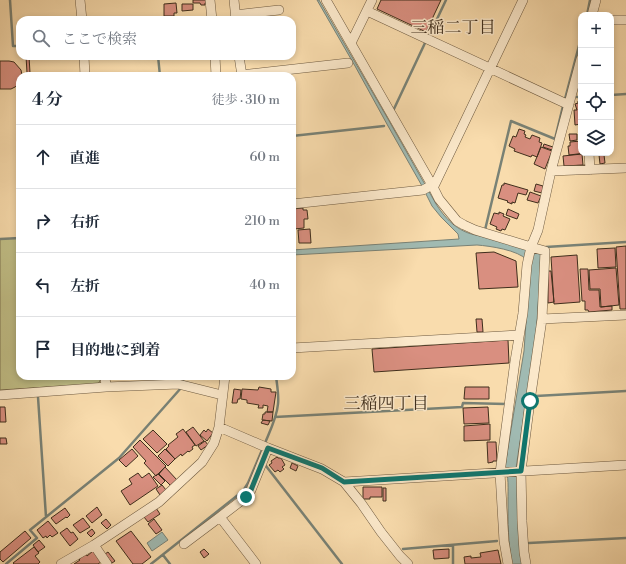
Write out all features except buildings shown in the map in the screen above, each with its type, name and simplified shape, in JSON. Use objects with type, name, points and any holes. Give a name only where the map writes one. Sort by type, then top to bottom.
[{"type":"street","points":[[80,0],[82,16]]},
{"type":"street","points":[[210,0],[212,16]]},
{"type":"street","points":[[234,0],[235,16]]},
{"type":"street","points":[[326,0],[439,199],[458,221],[475,230],[545,251],[542,320],[520,471],[522,529],[526,564]]},
{"type":"street","points":[[351,43],[372,0]]},
{"type":"street","points":[[296,204],[423,190],[432,187],[523,0]]},
{"type":"street","points":[[593,12],[596,0]]},
{"type":"street","points":[[241,16],[280,10]]},
{"type":"street","points":[[367,11],[569,105]]},
{"type":"street","points":[[614,20],[626,20]]},
{"type":"street","points":[[84,60],[85,72]]},
{"type":"street","points":[[215,60],[216,72]]},
{"type":"street","points":[[240,60],[241,72]]},
{"type":"street","points":[[275,72],[348,63]]},
{"type":"street","points":[[508,564],[504,542],[503,472],[515,361],[523,313],[527,265],[531,246],[538,230],[551,171],[578,70]]},
{"type":"street","points":[[589,156],[590,170]]},
{"type":"street","points":[[551,171],[626,168]]},
{"type":"street","points":[[542,320],[626,315]]},
{"type":"street","points":[[296,348],[519,335]]},
{"type":"street","points":[[105,380],[106,387]]},
{"type":"street","points":[[61,564],[94,545],[159,502],[202,462],[214,443],[219,427],[224,380]]},
{"type":"street","points":[[0,395],[106,387],[178,384],[222,395]]},
{"type":"street","points":[[219,427],[268,448],[322,468],[344,482],[381,532],[408,564]]},
{"type":"street","points":[[184,544],[246,497],[251,490],[268,448]]},
{"type":"street","points":[[344,482],[626,465]]},
{"type":"street","points":[[220,517],[256,564]]},
{"type":"street","points":[[94,545],[107,564]]},
{"type":"shaded area","points":[[16,238],[16,380],[100,380],[98,384],[0,390],[0,239]]},
{"type":"water","points":[[317,0],[319,0],[436,204],[445,216],[455,226],[467,233],[542,253],[536,334],[515,475],[517,478],[522,564],[512,564],[508,532],[508,478],[505,466],[524,351],[530,265],[528,261],[511,251],[477,245],[296,255],[296,250],[459,239],[458,234],[432,206]]},
{"type":"water","points":[[162,532],[168,540],[152,551],[147,543]]},
{"type":"waterway","points":[[10,0],[13,46],[16,46]]},
{"type":"waterway","points":[[429,36],[446,0]]},
{"type":"waterway","points":[[588,12],[590,0]]},
{"type":"waterway","points":[[393,111],[425,43]]},
{"type":"waterway","points":[[565,99],[578,48]]},
{"type":"waterway","points":[[158,60],[160,72]]},
{"type":"waterway","points":[[614,95],[626,94]]},
{"type":"waterway","points":[[485,230],[511,121],[555,139],[563,106]]},
{"type":"waterway","points":[[296,136],[384,126]]},
{"type":"waterway","points":[[0,239],[16,238]]},
{"type":"waterway","points":[[546,247],[626,242]]},
{"type":"waterway","points":[[265,443],[273,424],[277,409],[278,397],[276,380]]},
{"type":"waterway","points":[[6,564],[37,538],[30,530],[119,458],[181,388]]},
{"type":"waterway","points":[[536,396],[626,391]]},
{"type":"waterway","points":[[38,397],[46,517]]},
{"type":"waterway","points":[[275,417],[462,407],[463,403],[506,404]]},
{"type":"waterway","points":[[151,564],[243,491],[262,450]]},
{"type":"waterway","points":[[266,466],[342,564]]},
{"type":"waterway","points":[[529,543],[626,538]]},
{"type":"waterway","points":[[403,549],[497,541]]},
{"type":"waterway","points":[[453,545],[453,564]]},
{"type":"waterway","points":[[163,555],[170,564]]},
{"type":"district","name":"三稲二丁目","points":[[453,28]]},
{"type":"district","name":"三稲四丁目","points":[[386,404]]},
{"type":"route","points":[[246,497],[251,490],[268,448],[322,468],[344,482],[521,471],[530,401]]}]
